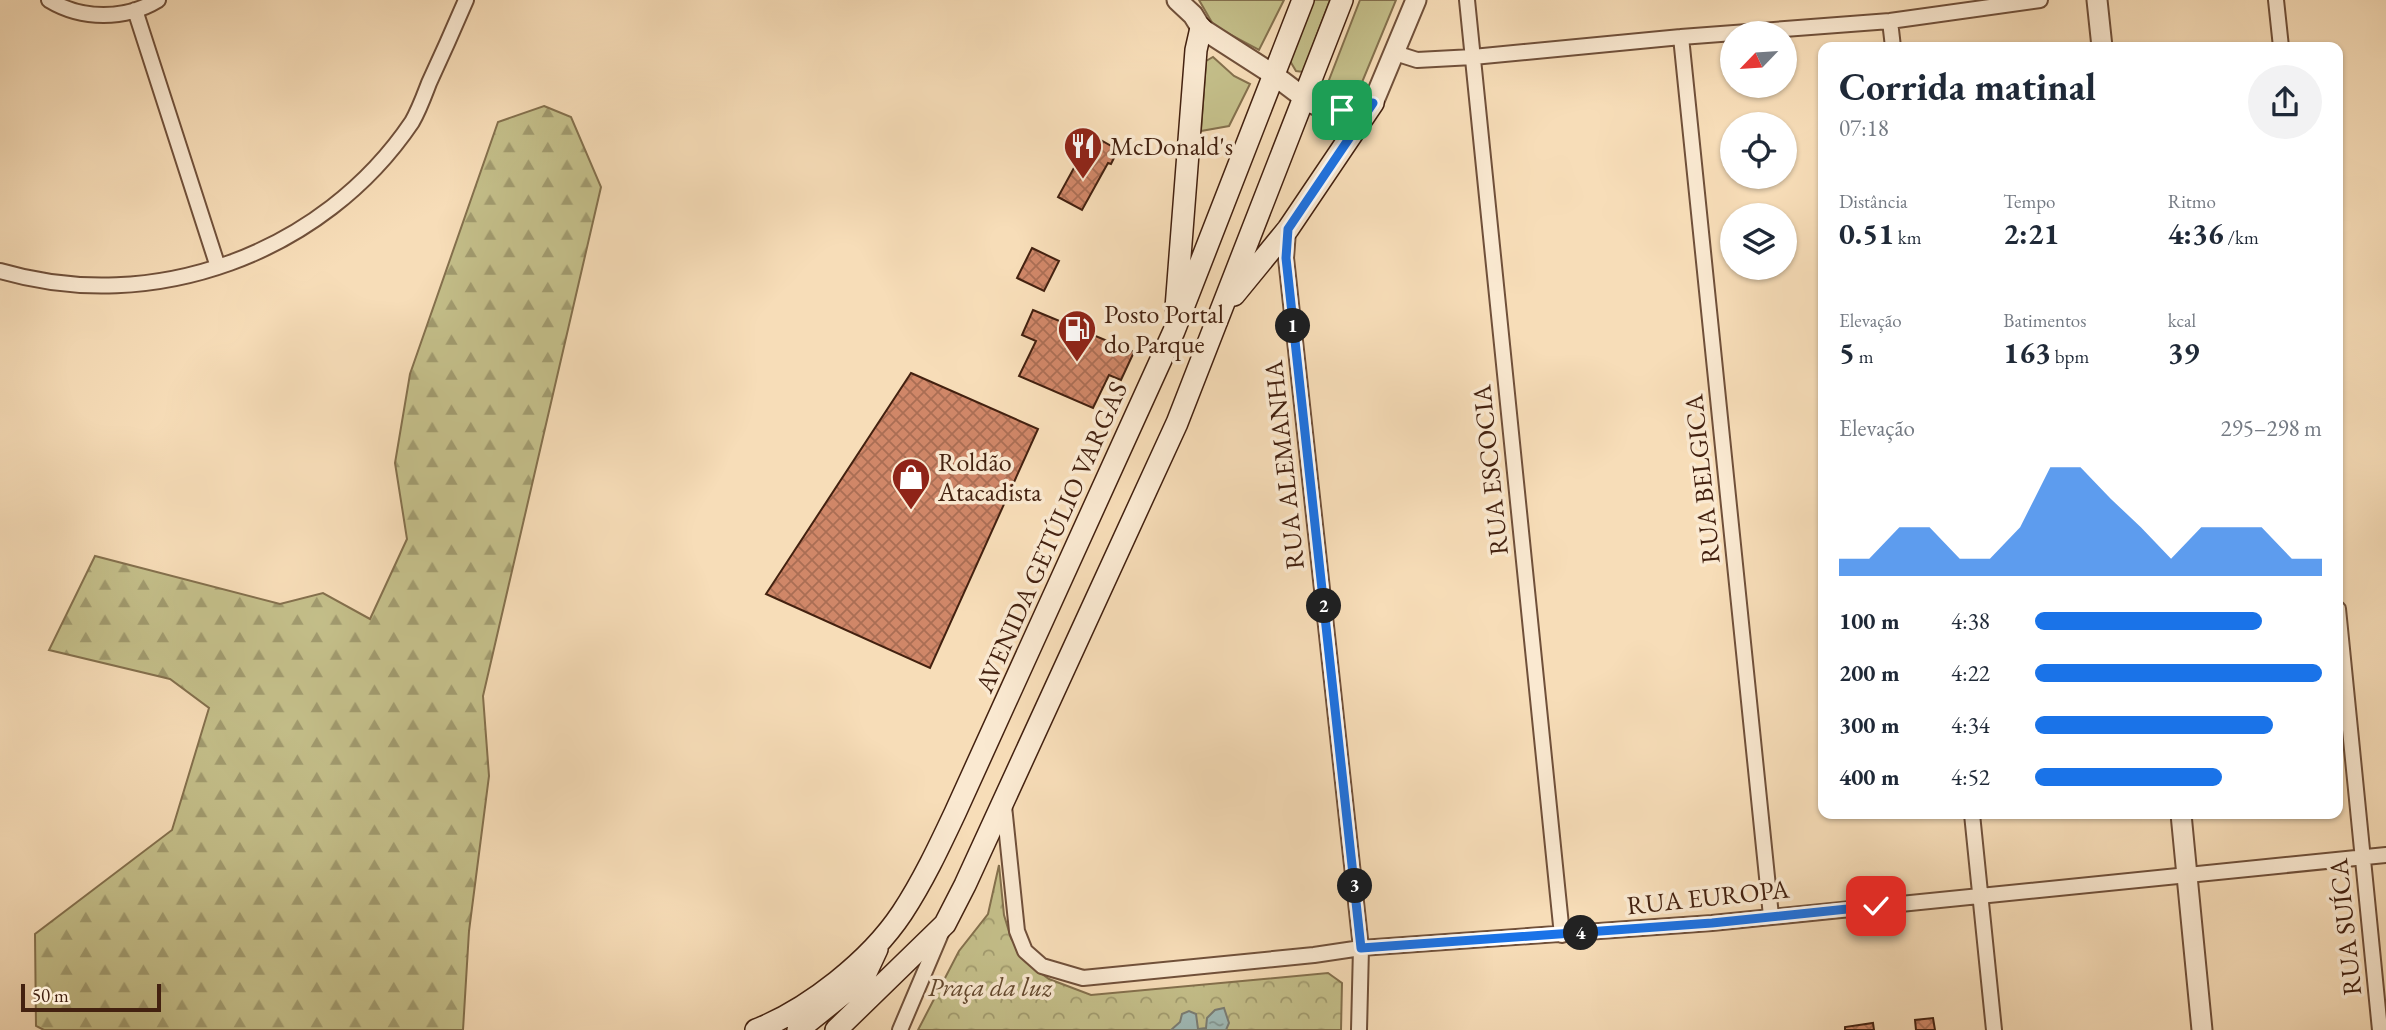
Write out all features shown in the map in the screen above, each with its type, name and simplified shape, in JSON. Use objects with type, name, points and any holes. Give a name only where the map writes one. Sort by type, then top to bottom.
[{"type":"main road","name":"AVENIDA GETÚLIO VARGAS","points":[[756,1030],[801,1007],[836,981],[880,941],[921,880],[956,813],[1174,331],[1303,0]]},
{"type":"main road","points":[[836,1030],[946,924],[1177,423],[1342,0]]},
{"type":"main road","points":[[1174,331],[1196,50],[1195,14]]},
{"type":"main road","points":[[1219,317],[1288,229],[1373,103]]},
{"type":"main road","points":[[798,1030],[864,977],[880,941]]},
{"type":"street","points":[[49,0],[70,10],[103,15],[135,10],[158,0]]},
{"type":"street","points":[[0,271],[36,280],[103,286],[169,280],[218,268],[294,234],[322,215],[372,171],[414,119],[466,0]]},
{"type":"street","points":[[1177,0],[1303,97],[1332,110],[1373,103],[1416,0]]},
{"type":"street","name":"RUA ESCOCIA","points":[[1467,0],[1562,935]]},
{"type":"street","points":[[1395,54],[1417,60],[1473,57],[1890,21],[2040,0]]},
{"type":"street","points":[[2097,0],[2101,42]]},
{"type":"street","points":[[2276,0],[2280,42]]},
{"type":"street","points":[[135,10],[218,268]]},
{"type":"street","points":[[1890,21],[1892,42]]},
{"type":"street","name":"RUA BELGICA","points":[[1681,37],[1771,916]]},
{"type":"street","name":"RUA ALEMANHA","points":[[1288,229],[1287,272],[1361,948],[1359,1030]]},
{"type":"street","name":"RUA SUÍCA","points":[[2343,659],[2380,1030]]},
{"type":"street","name":"RUA EUROPA","points":[[1003,802],[1017,931],[1026,951],[1042,966],[1083,978],[1361,948],[1712,923],[2386,855]]},
{"type":"street","points":[[1972,819],[1994,1030]]},
{"type":"street","points":[[2182,819],[2202,1030]]},
{"type":"street","points":[[900,1030],[946,924]]},
{"type":"green space","points":[[1199,0],[1284,0],[1259,50],[1214,26]]},
{"type":"green space","points":[[1313,0],[1330,0],[1303,72],[1296,71],[1290,61]]},
{"type":"green space","points":[[1360,0],[1396,0],[1358,92],[1346,99],[1322,98]]},
{"type":"green space","points":[[1213,57],[1234,76],[1250,84],[1229,126],[1201,131],[1206,61]]},
{"type":"green space","points":[[544,106],[571,117],[601,187],[483,696],[489,776],[469,931],[463,1030],[44,1030],[36,1026],[35,934],[172,830],[209,708],[170,679],[49,650],[95,556],[280,604],[323,593],[370,619],[407,539],[395,463],[410,374],[498,122]]},
{"type":"green space","name":"Praça da luz","points":[[999,865],[1004,915],[1011,938],[1026,962],[1049,979],[1091,995],[1328,973],[1342,983],[1341,1030],[918,1030],[959,951],[988,914]]},
{"type":"water","points":[[1224,1008],[1229,1023],[1226,1030],[1171,1030],[1180,1022],[1182,1014],[1189,1011],[1196,1014],[1198,1029],[1206,1028],[1207,1018],[1215,1010]]},
{"type":"building","name":"McDonald's","points":[[1092,135],[1118,150],[1082,210],[1058,197]]},
{"type":"building","points":[[1032,248],[1059,261],[1044,291],[1017,278]]},
{"type":"building","name":"Posto Portal do Parque","points":[[1033,310],[1134,352],[1121,380],[1109,375],[1093,408],[1019,376],[1036,341],[1022,335]]},
{"type":"building","name":"Roldão Atacadista","points":[[911,373],[1038,429],[930,668],[766,594]]},
{"type":"building","points":[[1933,1018],[1935,1030],[1916,1030],[1915,1020]]},
{"type":"building","points":[[1873,1023],[1874,1030],[1845,1030],[1845,1027]]},
{"type":"place","name":"McDonald's","points":[[1083,180]]},
{"type":"place","name":"Posto Portal do Parque","points":[[1077,363]]},
{"type":"place","name":"Roldão Atacadista","points":[[911,511]]},
{"type":"route","points":[[1342,110],[1373,103],[1288,229],[1286,258],[1361,948],[1712,923],[1876,906]]}]
